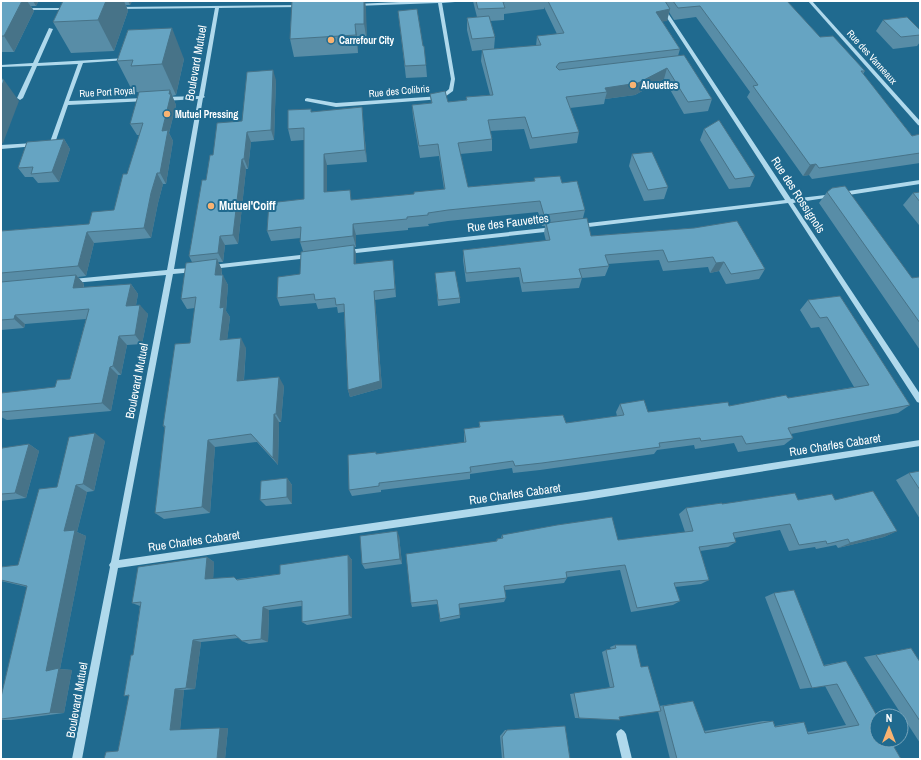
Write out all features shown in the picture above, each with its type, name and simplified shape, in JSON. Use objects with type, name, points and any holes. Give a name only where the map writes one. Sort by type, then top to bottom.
[{"type":"street","points":[[346,5],[418,2],[440,3],[455,1]]},
{"type":"street","name":"Rue des Rossignols","points":[[658,1],[920,400]]},
{"type":"street","name":"Rue des Vanneaux","points":[[810,1],[920,124]]},
{"type":"street","name":"Rue des Colibris","points":[[307,100],[336,105],[442,97],[451,90],[453,79],[440,3]]},
{"type":"street","points":[[112,8],[307,6]]},
{"type":"street","name":"Boulevard Mutuel","points":[[77,759],[170,272],[217,7]]},
{"type":"street","points":[[17,9],[72,8]]},
{"type":"street","points":[[20,98],[51,29]]},
{"type":"street","points":[[1,66],[130,58]]},
{"type":"street","points":[[692,61],[698,61]]},
{"type":"street","name":"Rue Port Royal","points":[[81,62],[66,103],[148,100]]},
{"type":"street","points":[[156,99],[202,97]]},
{"type":"street","points":[[1,147],[52,143],[66,103]]},
{"type":"street","points":[[575,226],[789,202],[920,182]]},
{"type":"street","name":"Rue des Fauvettes","points":[[339,253],[559,228]]},
{"type":"street","points":[[206,268],[316,256]]},
{"type":"street","points":[[62,282],[198,269]]},
{"type":"street","name":"Rue Charles Cabaret","points":[[113,565],[586,496],[920,444]]},
{"type":"street","points":[[621,734],[627,759]]},
{"type":"building","points":[[1,1],[22,1],[4,36],[1,36]]},
{"type":"building","points":[[63,1],[106,1],[98,20],[53,22]]},
{"type":"building","points":[[292,1],[364,1],[364,24],[355,24],[356,35],[290,39]]},
{"type":"building","points":[[476,1],[508,1],[503,2],[505,8],[478,9]]},
{"type":"building","points":[[548,1],[665,1],[670,9],[656,12],[680,49],[559,63],[556,67],[559,70],[684,55],[712,99],[688,102],[667,68],[638,83],[605,88],[607,92],[566,97],[579,132],[532,138],[525,117],[488,120],[492,139],[458,143],[468,187],[535,181],[534,178],[560,176],[562,183],[577,181],[585,210],[544,215],[540,201],[448,210],[428,213],[428,215],[407,217],[407,219],[353,224],[353,236],[300,242],[301,227],[267,231],[269,203],[304,199],[304,128],[288,129],[288,110],[311,109],[311,112],[362,107],[365,150],[324,154],[324,192],[350,190],[351,200],[414,194],[414,192],[445,189],[438,144],[419,146],[412,105],[432,103],[430,94],[445,91],[448,102],[467,100],[466,97],[493,95],[482,50],[541,45],[537,36],[564,33]]},
{"type":"building","points":[[673,1],[787,1],[820,37],[833,36],[865,71],[861,71],[912,136],[920,134],[920,153],[819,168],[816,164],[810,165],[753,86],[758,85],[700,6],[678,8]]},
{"type":"building","points":[[417,9],[426,65],[405,66],[398,11]]},
{"type":"building","points":[[489,16],[495,37],[472,39],[467,18]]},
{"type":"building","points":[[907,17],[920,30],[920,35],[901,37],[883,20]]},
{"type":"building","points":[[172,28],[162,64],[131,66],[133,60],[117,61],[128,30]]},
{"type":"building","points":[[273,70],[271,130],[247,132],[244,159],[242,159],[233,235],[220,236],[218,253],[189,256],[202,180],[206,180],[210,155],[213,155],[217,123],[242,121],[247,72]]},
{"type":"building","points":[[1,78],[4,80],[1,88]]},
{"type":"building","points":[[170,90],[169,94],[171,94],[162,131],[168,130],[160,173],[157,173],[151,193],[144,228],[87,232],[78,266],[1,273],[1,231],[89,224],[92,212],[114,210],[123,174],[127,174],[143,123],[130,124],[139,92]]},
{"type":"building","points":[[719,120],[755,176],[735,179],[704,129]]},
{"type":"building","points":[[64,139],[52,172],[31,174],[33,167],[18,168],[27,142]]},
{"type":"building","points":[[652,152],[668,187],[648,190],[632,154]]},
{"type":"building","points":[[845,186],[912,278],[920,278],[920,323],[827,192],[832,188]]},
{"type":"building","points":[[920,192],[920,202],[913,193]]},
{"type":"building","points":[[587,218],[591,236],[694,228],[737,221],[765,269],[731,274],[724,262],[716,263],[713,257],[668,262],[663,250],[605,255],[609,266],[579,269],[582,278],[523,283],[520,268],[466,273],[463,250],[550,240],[546,223]]},
{"type":"building","points":[[354,245],[354,264],[393,260],[395,289],[374,291],[380,381],[348,390],[344,304],[336,305],[335,298],[315,300],[314,294],[277,298],[278,277],[300,274],[301,252]]},
{"type":"building","points":[[217,259],[215,275],[223,275],[220,308],[224,307],[220,340],[241,338],[237,381],[279,377],[276,414],[274,414],[273,458],[251,434],[208,440],[202,507],[155,513],[165,426],[163,426],[175,344],[190,343],[196,297],[181,299],[186,263]]},
{"type":"building","points":[[455,271],[460,298],[438,300],[435,273]]},
{"type":"building","points":[[76,275],[73,288],[131,284],[126,306],[140,305],[135,335],[119,336],[113,366],[110,367],[102,403],[1,412],[1,393],[55,387],[57,380],[70,379],[89,309],[15,315],[14,319],[1,320],[1,282]]},
{"type":"building","points":[[840,296],[910,405],[788,428],[793,438],[746,444],[742,436],[701,441],[700,438],[659,443],[660,447],[542,463],[515,466],[513,461],[470,467],[471,472],[379,483],[379,486],[349,490],[348,455],[376,452],[376,454],[466,442],[464,429],[480,427],[479,422],[563,415],[566,423],[624,415],[620,404],[644,400],[648,412],[728,402],[729,406],[786,395],[788,398],[869,385],[827,317],[820,318],[808,300]]},
{"type":"building","points":[[95,433],[83,484],[76,485],[64,531],[75,530],[46,671],[59,668],[50,713],[1,719],[1,697],[27,586],[1,580],[1,567],[18,565],[39,489],[57,487],[69,437]]},
{"type":"building","points":[[29,444],[15,493],[1,494],[2,448]]},
{"type":"building","points":[[920,471],[920,490],[909,473]]},
{"type":"building","points":[[287,478],[287,497],[260,500],[261,481]]},
{"type":"building","points":[[873,491],[897,531],[850,543],[848,539],[827,544],[826,541],[799,545],[790,524],[733,533],[736,542],[699,547],[709,580],[674,583],[680,601],[637,608],[625,565],[566,572],[567,578],[504,586],[506,598],[459,604],[460,615],[440,619],[437,600],[411,603],[406,554],[497,541],[497,539],[503,538],[502,535],[612,517],[618,540],[693,531],[686,508],[795,493],[798,500],[832,494],[835,500]]},
{"type":"building","points":[[397,531],[400,559],[362,564],[360,536]]},
{"type":"building","points":[[348,555],[349,615],[302,622],[302,601],[263,607],[261,639],[242,641],[235,635],[193,640],[186,688],[175,689],[170,730],[220,728],[217,759],[104,759],[106,752],[118,751],[129,695],[124,696],[131,655],[133,655],[141,602],[132,603],[138,567],[207,557],[205,579],[234,577],[237,580],[280,574],[280,565]]},
{"type":"building","points":[[794,590],[824,666],[846,661],[872,708],[869,708],[869,748],[895,748],[901,759],[677,759],[663,706],[693,701],[705,733],[773,721],[775,727],[804,722],[808,734],[859,725],[837,684],[812,688],[774,593]]},
{"type":"building","points":[[615,645],[636,645],[641,667],[648,666],[661,711],[619,717],[620,720],[579,718],[574,693],[614,687],[606,650],[616,648]]},
{"type":"building","points":[[911,648],[920,662],[920,721],[876,655]]},
{"type":"building","points":[[565,726],[570,759],[504,759],[502,737],[507,730]]},
{"type":"place","name":"Carrefour City","points":[[331,40]]},
{"type":"place","name":"Alouettes","points":[[633,85]]},
{"type":"place","name":"Mutuel Pressing","points":[[167,114]]},
{"type":"place","name":"Mutuel'Coiff","points":[[211,206]]}]
